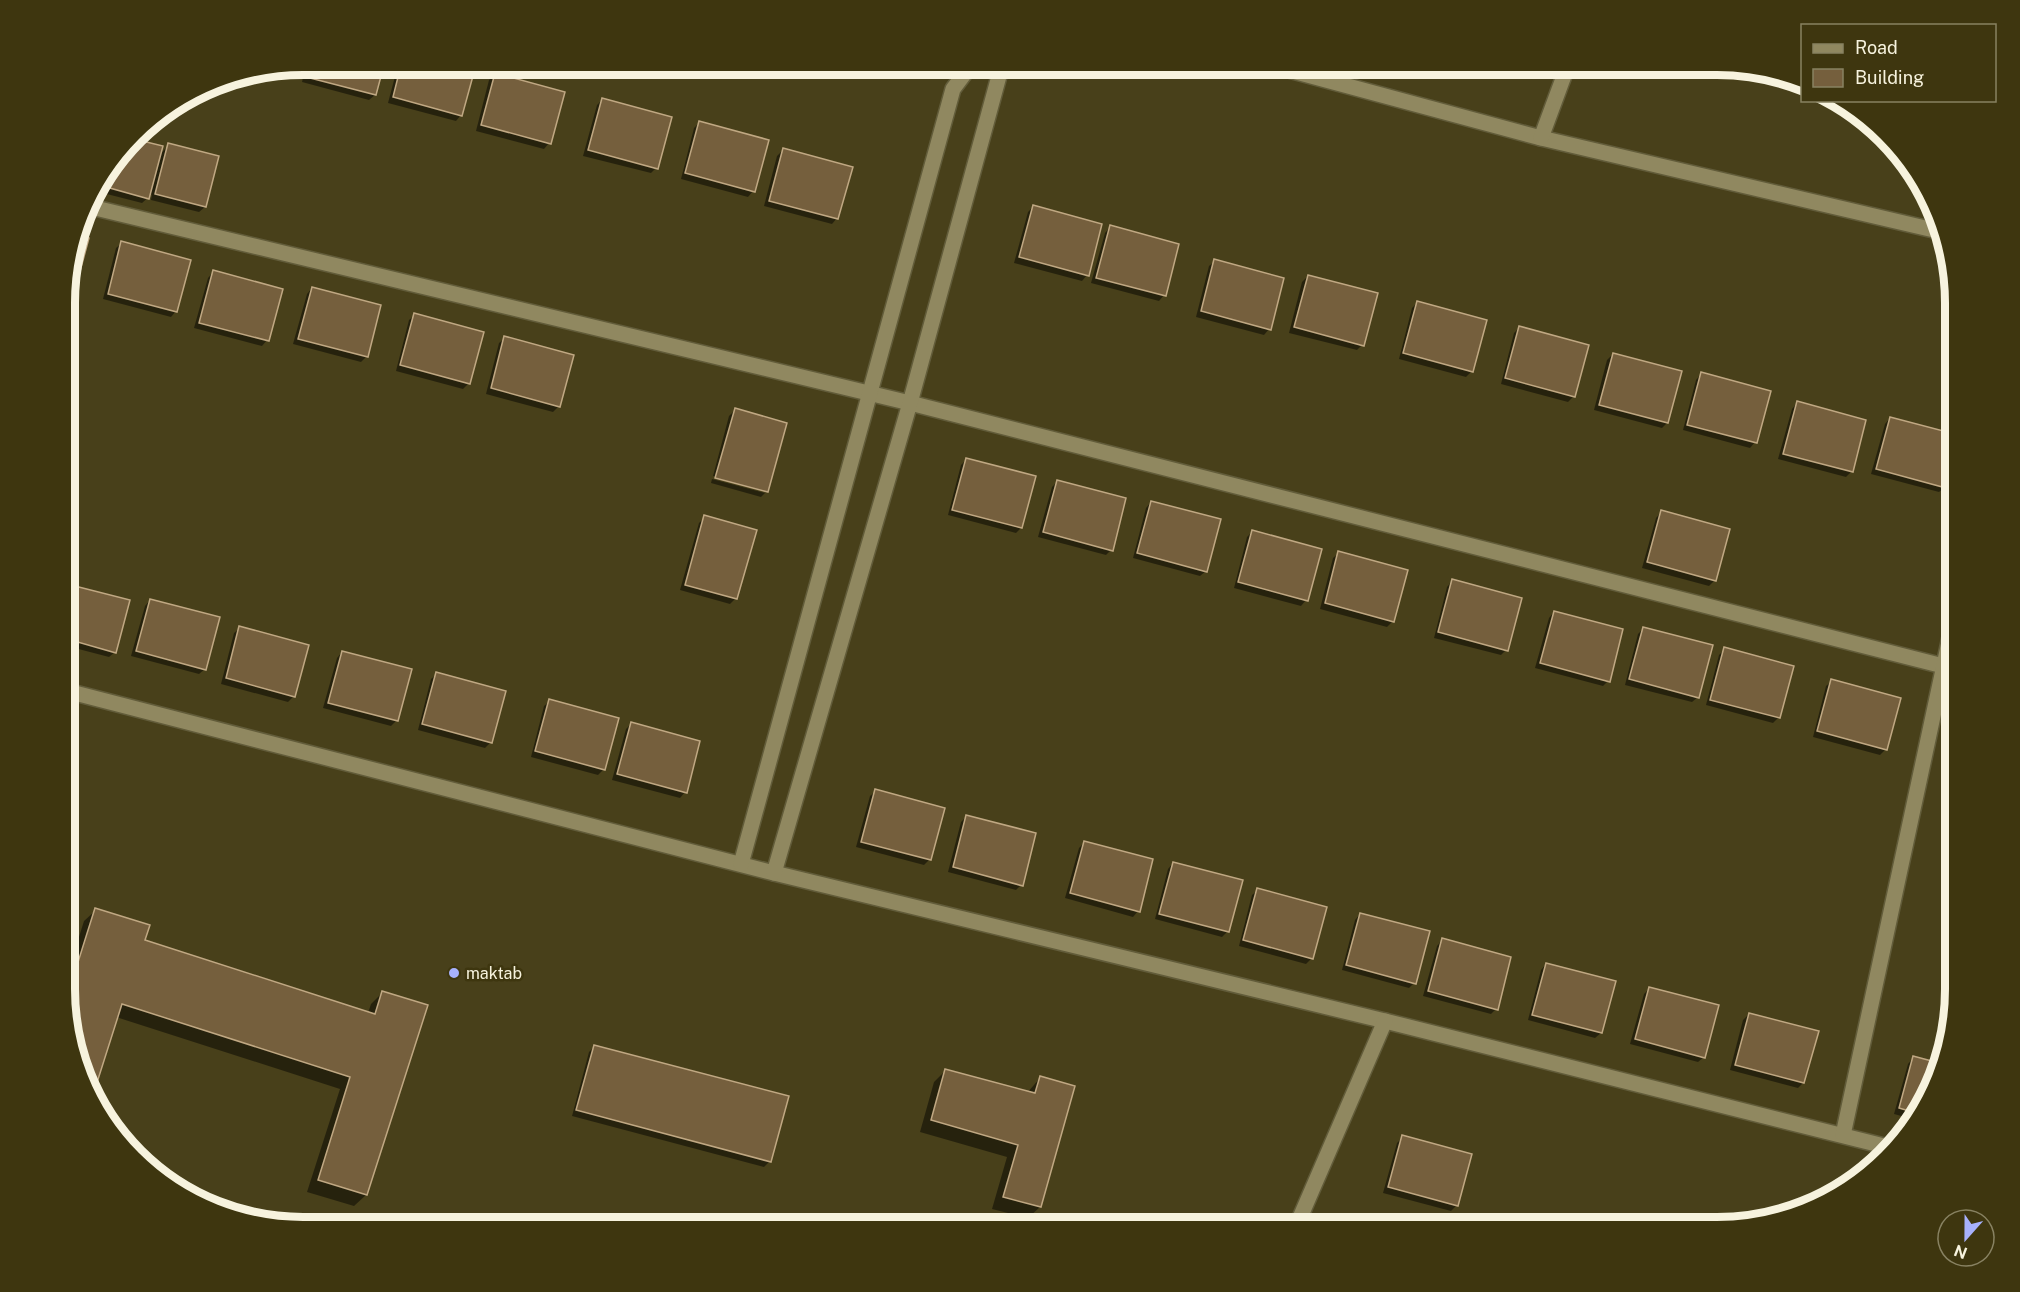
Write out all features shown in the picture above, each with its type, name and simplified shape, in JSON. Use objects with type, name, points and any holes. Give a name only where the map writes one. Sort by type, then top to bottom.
[{"type":"street","points":[[741,864],[953,89],[963,75]]},
{"type":"street","points":[[774,873],[910,403],[999,75]]},
{"type":"street","points":[[1310,75],[1541,138],[1933,230]]},
{"type":"street","points":[[1541,138],[1564,75]]},
{"type":"street","points":[[96,208],[910,403],[1945,666]]},
{"type":"street","points":[[1843,1135],[1945,685]]},
{"type":"street","points":[[75,693],[774,873],[1385,1021],[1882,1145]]},
{"type":"street","points":[[1300,1217],[1385,1021]]},
{"type":"building","points":[[307,75],[381,75],[376,95],[306,77]]},
{"type":"building","points":[[398,75],[473,75],[462,116],[393,97]]},
{"type":"building","points":[[494,75],[502,75],[565,92],[551,144],[481,125]]},
{"type":"building","points":[[602,98],[672,117],[658,169],[588,150]]},
{"type":"building","points":[[699,121],[769,140],[755,192],[685,173]]},
{"type":"building","points":[[143,141],[163,146],[149,199],[107,187],[122,164]]},
{"type":"building","points":[[168,143],[219,156],[206,207],[155,194]]},
{"type":"building","points":[[783,148],[853,167],[838,219],[769,201]]},
{"type":"building","points":[[1033,205],[1102,224],[1089,276],[1019,257]]},
{"type":"building","points":[[1110,225],[1179,244],[1166,296],[1096,278]]},
{"type":"building","points":[[85,237],[89,238],[75,290],[83,244]]},
{"type":"building","points":[[121,241],[191,260],[177,312],[108,294]]},
{"type":"building","points":[[1214,259],[1284,278],[1271,330],[1201,311]]},
{"type":"building","points":[[213,270],[283,289],[269,341],[199,323]]},
{"type":"building","points":[[1308,275],[1378,293],[1364,346],[1294,327]]},
{"type":"building","points":[[312,287],[381,305],[368,357],[298,339]]},
{"type":"building","points":[[1417,301],[1487,320],[1473,372],[1403,353]]},
{"type":"building","points":[[414,313],[484,332],[470,384],[400,365]]},
{"type":"building","points":[[1519,326],[1589,345],[1575,397],[1505,378]]},
{"type":"building","points":[[504,336],[574,355],[560,407],[491,388]]},
{"type":"building","points":[[1613,353],[1682,371],[1668,423],[1599,405]]},
{"type":"building","points":[[1701,372],[1771,391],[1757,443],[1687,425]]},
{"type":"building","points":[[1797,401],[1866,420],[1853,472],[1783,454]]},
{"type":"building","points":[[735,408],[787,423],[768,492],[715,478]]},
{"type":"building","points":[[1890,417],[1945,431],[1945,488],[1876,469]]},
{"type":"building","points":[[966,458],[1036,476],[1022,528],[952,510]]},
{"type":"building","points":[[1057,480],[1126,498],[1113,551],[1043,532]]},
{"type":"building","points":[[1151,501],[1221,519],[1207,572],[1137,553]]},
{"type":"building","points":[[1661,510],[1730,529],[1716,581],[1647,562]]},
{"type":"building","points":[[704,515],[757,530],[737,599],[685,585]]},
{"type":"building","points":[[1252,530],[1322,549],[1308,601],[1238,582]]},
{"type":"building","points":[[1338,551],[1408,570],[1394,622],[1325,603]]},
{"type":"building","points":[[1452,579],[1522,598],[1508,651],[1438,632]]},
{"type":"building","points":[[75,586],[130,600],[116,653],[75,641]]},
{"type":"building","points":[[150,599],[220,617],[206,670],[136,651]]},
{"type":"building","points":[[1554,611],[1623,629],[1610,682],[1540,663]]},
{"type":"building","points":[[239,626],[309,645],[295,697],[226,678]]},
{"type":"building","points":[[1643,627],[1713,645],[1699,698],[1629,679]]},
{"type":"building","points":[[1724,647],[1794,666],[1780,718],[1710,700]]},
{"type":"building","points":[[342,651],[412,669],[398,721],[328,703]]},
{"type":"building","points":[[436,672],[506,691],[492,743],[422,724]]},
{"type":"building","points":[[1831,679],[1901,698],[1887,750],[1817,731]]},
{"type":"building","points":[[549,699],[619,718],[605,770],[535,751]]},
{"type":"building","points":[[631,722],[700,741],[687,793],[617,774]]},
{"type":"building","points":[[875,789],[945,808],[931,860],[861,842]]},
{"type":"building","points":[[966,815],[1036,833],[1023,886],[953,867]]},
{"type":"building","points":[[1084,841],[1153,859],[1140,912],[1070,893]]},
{"type":"building","points":[[1173,862],[1243,880],[1229,932],[1159,914]]},
{"type":"building","points":[[1257,888],[1327,907],[1313,959],[1243,940]]},
{"type":"building","points":[[95,908],[150,925],[145,940],[375,1014],[382,991],[428,1005],[367,1195],[318,1180],[350,1077],[122,1004],[96,1085],[79,1033],[75,1004],[75,972]]},
{"type":"building","points":[[1360,913],[1430,931],[1416,984],[1346,965]]},
{"type":"building","points":[[1442,938],[1511,957],[1498,1010],[1428,991]]},
{"type":"building","points":[[1546,963],[1616,981],[1602,1033],[1532,1015]]},
{"type":"building","points":[[1649,987],[1719,1005],[1705,1058],[1635,1039]]},
{"type":"building","points":[[1749,1013],[1819,1031],[1804,1083],[1735,1065]]},
{"type":"building","points":[[594,1045],[789,1096],[771,1162],[576,1110]]},
{"type":"building","points":[[1913,1056],[1933,1061],[1909,1111],[1899,1108]]},
{"type":"building","points":[[945,1069],[1035,1093],[1040,1076],[1075,1086],[1041,1207],[1003,1197],[1018,1145],[931,1120]]},
{"type":"building","points":[[1402,1135],[1472,1154],[1458,1206],[1388,1187]]},
{"type":"place","name":"maktab","points":[[454,973]]}]
